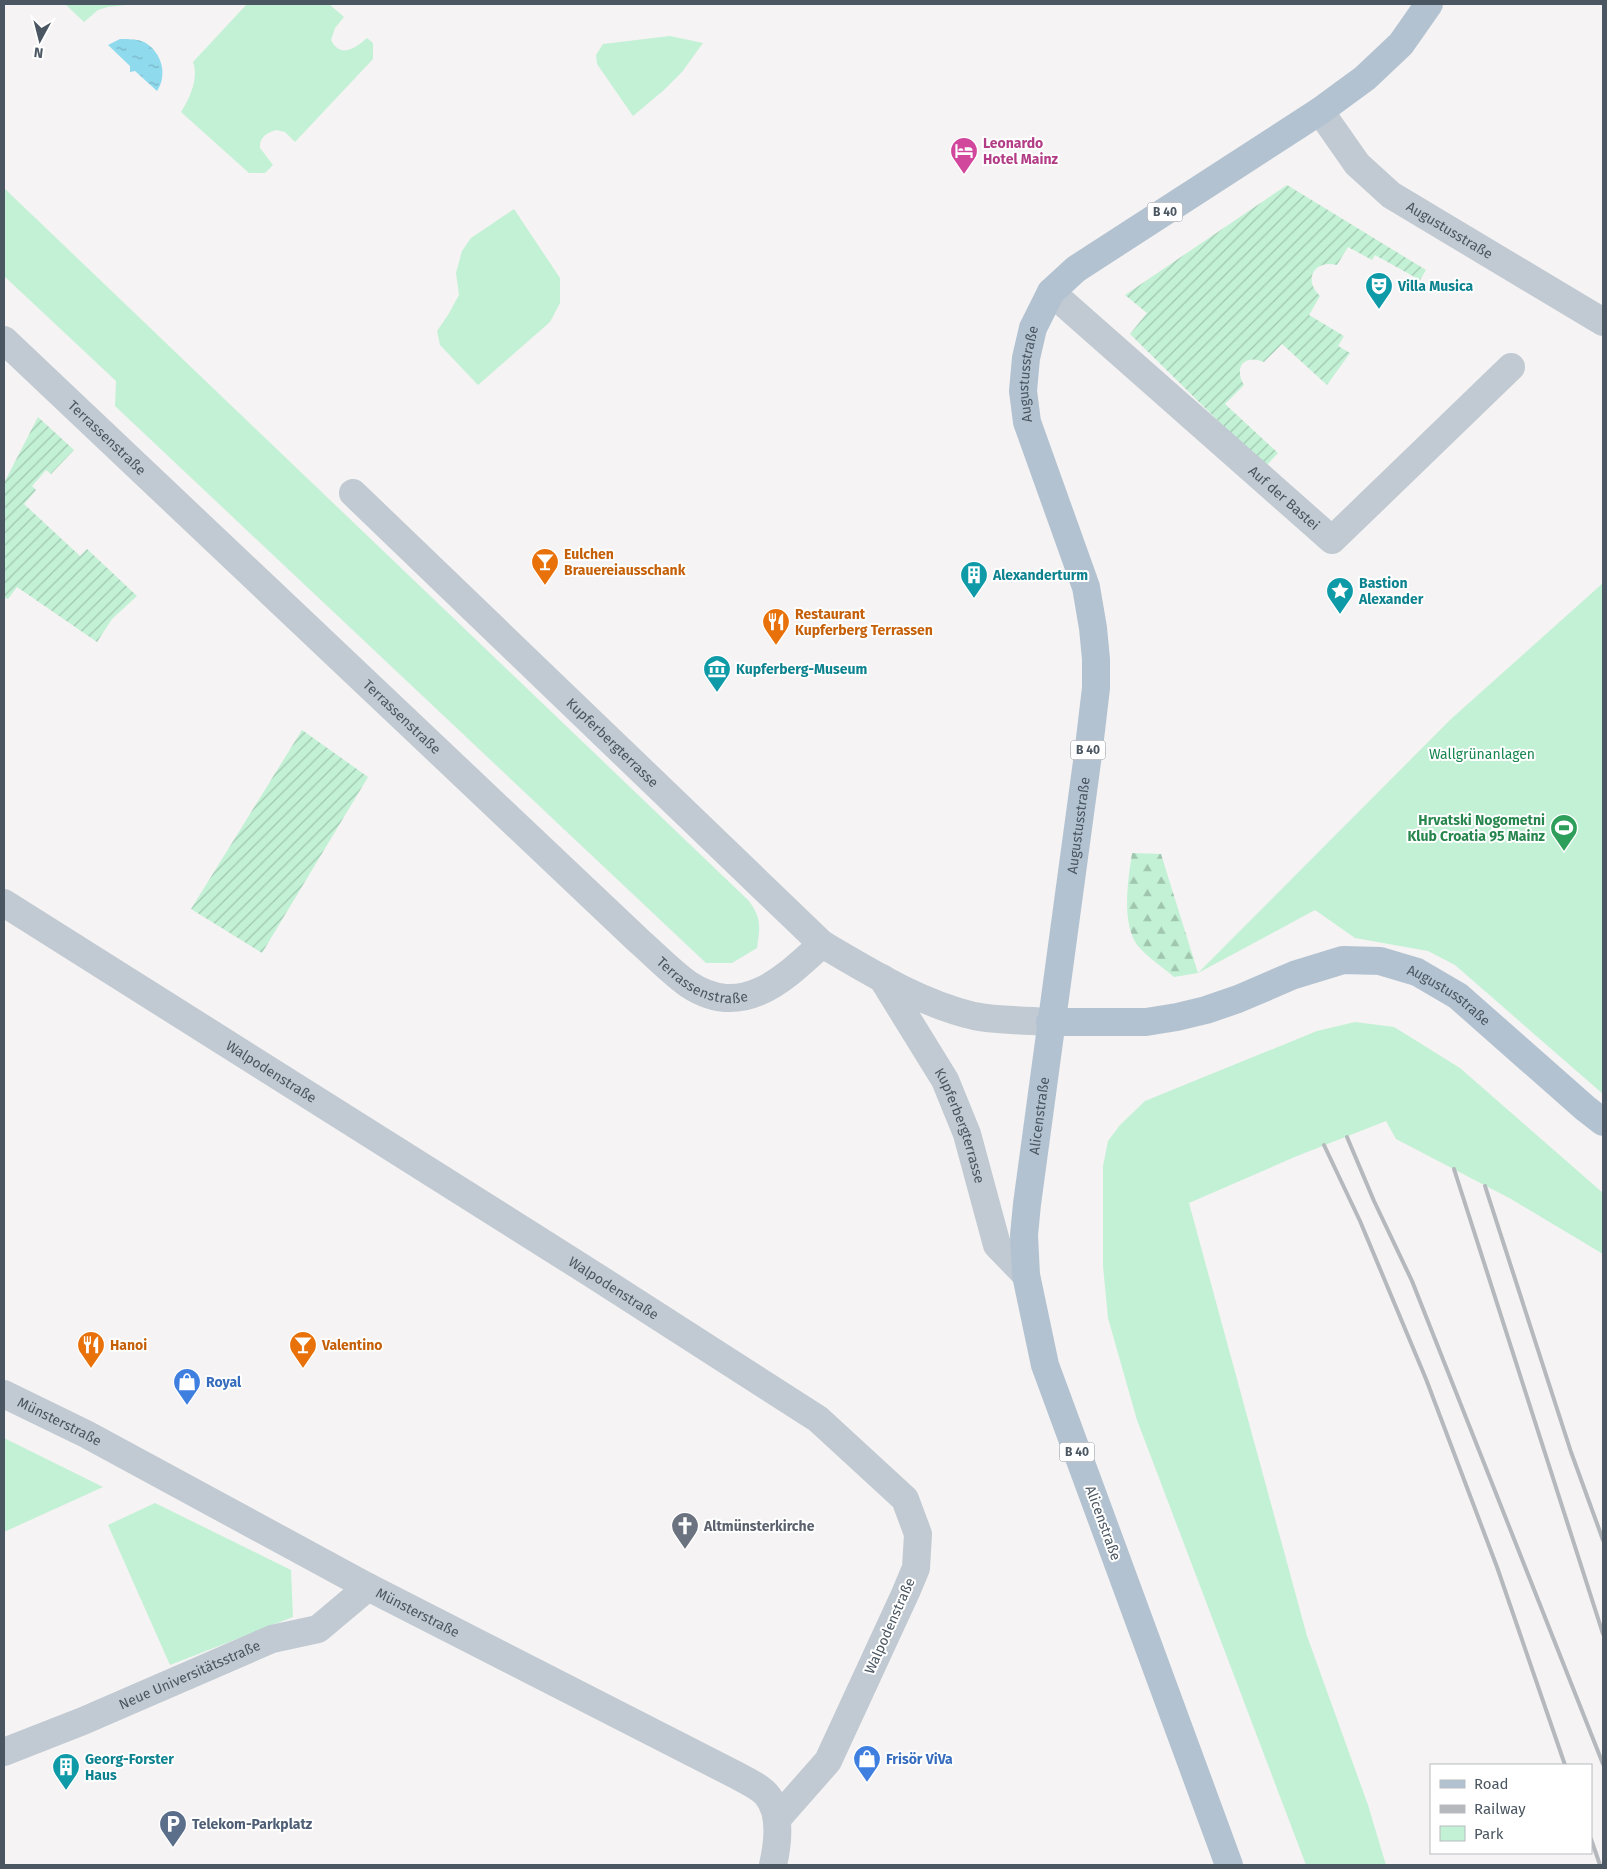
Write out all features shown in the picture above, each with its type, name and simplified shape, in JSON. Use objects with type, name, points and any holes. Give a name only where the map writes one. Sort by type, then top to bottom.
[{"type":"main road","name":"Augustusstraße","points":[[1429,4],[1401,44],[1365,78],[1320,111],[1076,269],[1051,292],[1033,328],[1026,358],[1023,390],[1027,422],[1086,587],[1096,658],[1096,688],[1089,747],[1050,1022],[1146,1022],[1177,1017],[1206,1010],[1238,999],[1294,975],[1343,960],[1380,962],[1417,972],[1458,996],[1584,1108],[1603,1122]]},
{"type":"main road","name":"Alicenstraße","points":[[1050,1022],[1024,1235],[1026,1274],[1045,1365],[1229,1865]]},
{"type":"street","name":"Augustusstraße","points":[[1320,111],[1356,164],[1391,195],[1603,322]]},
{"type":"street","name":"Auf der Bastei","points":[[1051,292],[1097,330],[1332,540],[1512,367]]},
{"type":"street","name":"Terrassenstraße","points":[[4,340],[639,941],[688,984],[707,994],[724,998],[748,996],[772,987],[793,971],[822,944]]},
{"type":"street","name":"Kupferbergterrasse","points":[[353,493],[822,944],[882,978],[932,1003],[976,1016],[1050,1022]]},
{"type":"street","name":"Walpodenstraße","points":[[4,903],[589,1272],[818,1419],[905,1498],[918,1534],[916,1568],[828,1761],[777,1819]]},
{"type":"street","name":"Kupferbergterrasse","points":[[882,978],[945,1080],[967,1134],[997,1245],[1026,1274]]},
{"type":"street","name":"Münsterstraße","points":[[4,1394],[86,1434],[368,1587],[736,1775],[765,1793],[774,1806],[777,1819],[776,1850],[773,1865]]},
{"type":"street","name":"Neue Universitätsstraße","points":[[4,1752],[83,1721],[272,1639],[318,1629],[368,1587]]},
{"type":"green space","points":[[65,4],[135,4],[98,10],[84,22]]},
{"type":"green space","points":[[247,4],[329,4],[344,17],[335,28],[331,40],[335,46],[339,49],[348,50],[367,38],[373,43],[373,59],[295,142],[285,132],[276,130],[264,136],[260,148],[273,165],[265,173],[249,173],[181,112],[188,101],[194,81],[195,68],[193,62]]},
{"type":"green space","points":[[670,36],[703,43],[682,72],[633,116],[597,64],[596,55],[603,44]]},
{"type":"green space","points":[[1287,185],[1426,270],[1420,280],[1375,255],[1372,260],[1348,247],[1337,265],[1329,264],[1317,268],[1312,277],[1312,283],[1320,296],[1309,315],[1344,336],[1338,346],[1350,353],[1327,385],[1282,344],[1264,362],[1251,360],[1243,363],[1240,367],[1240,372],[1244,385],[1225,404],[1278,453],[1265,467],[1130,334],[1147,313],[1125,295]]},
{"type":"green space","points":[[4,188],[749,901],[759,923],[757,948],[732,963],[706,963],[115,406],[116,381],[4,276]]},
{"type":"green space","points":[[514,209],[560,278],[560,303],[550,322],[478,385],[440,345],[437,331],[459,295],[456,273],[462,251],[471,238]]},
{"type":"green space","points":[[38,417],[74,450],[51,474],[46,470],[32,486],[36,490],[24,504],[80,556],[87,549],[137,596],[112,619],[97,642],[17,587],[8,599],[4,597],[4,483]]},
{"type":"green space","name":"Wallgrünanlagen","points":[[1603,583],[1603,1094],[1455,965],[1428,951],[1355,938],[1315,910],[1198,973],[1451,719]]},
{"type":"green space","points":[[302,730],[368,777],[262,953],[191,909]]},
{"type":"green space","points":[[1132,853],[1161,854],[1198,973],[1174,977],[1142,950],[1133,937],[1129,926],[1127,901]]},
{"type":"green space","points":[[1355,1022],[1394,1027],[1460,1068],[1603,1193],[1603,1254],[1511,1199],[1396,1139],[1386,1121],[1297,1156],[1189,1203],[1307,1636],[1368,1805],[1386,1865],[1306,1865],[1137,1420],[1108,1318],[1103,1266],[1103,1166],[1108,1141],[1120,1125],[1145,1101],[1317,1031]]},
{"type":"green space","points":[[4,1438],[103,1487],[4,1532]]},
{"type":"green space","points":[[155,1503],[291,1570],[293,1617],[170,1665],[108,1525]]},
{"type":"water","points":[[120,39],[144,42],[155,52],[159,58],[162,71],[162,78],[157,91],[135,71],[130,72],[130,66],[108,45]]},
{"type":"railway","points":[[1347,1137],[1374,1201],[1412,1281],[1603,1764]]},
{"type":"railway","points":[[1324,1145],[1360,1221],[1426,1379],[1497,1567],[1565,1764]]},
{"type":"railway","points":[[1454,1169],[1603,1634]]},
{"type":"railway","points":[[1485,1186],[1571,1452],[1603,1540]]},
{"type":"railway","points":[[1592,1842],[1600,1865]]},
{"type":"place","name":"Leonardo Hotel Mainz","points":[[964,175]]},
{"type":"place","name":"Villa Musica","points":[[1379,310]]},
{"type":"place","name":"Eulchen Brauereiausschank","points":[[545,586]]},
{"type":"place","name":"Alexanderturm","points":[[974,599]]},
{"type":"place","name":"Bastion Alexander","points":[[1340,615]]},
{"type":"place","name":"Restaurant Kupferberg Terrassen","points":[[776,646]]},
{"type":"place","name":"Kupferberg-Museum","points":[[717,693]]},
{"type":"place","name":"Hrvatski Nogometni Klub Croatia 95 Mainz","points":[[1564,852]]},
{"type":"place","name":"Hanoi","points":[[91,1369]]},
{"type":"place","name":"Valentino","points":[[303,1369]]},
{"type":"place","name":"Royal","points":[[187,1406]]},
{"type":"place","name":"Altmünsterkirche","points":[[685,1550]]},
{"type":"place","name":"Frisör ViVa","points":[[867,1783]]},
{"type":"place","name":"Georg-Forster Haus","points":[[66,1791]]},
{"type":"place","name":"Telekom-Parkplatz","points":[[173,1848]]}]
